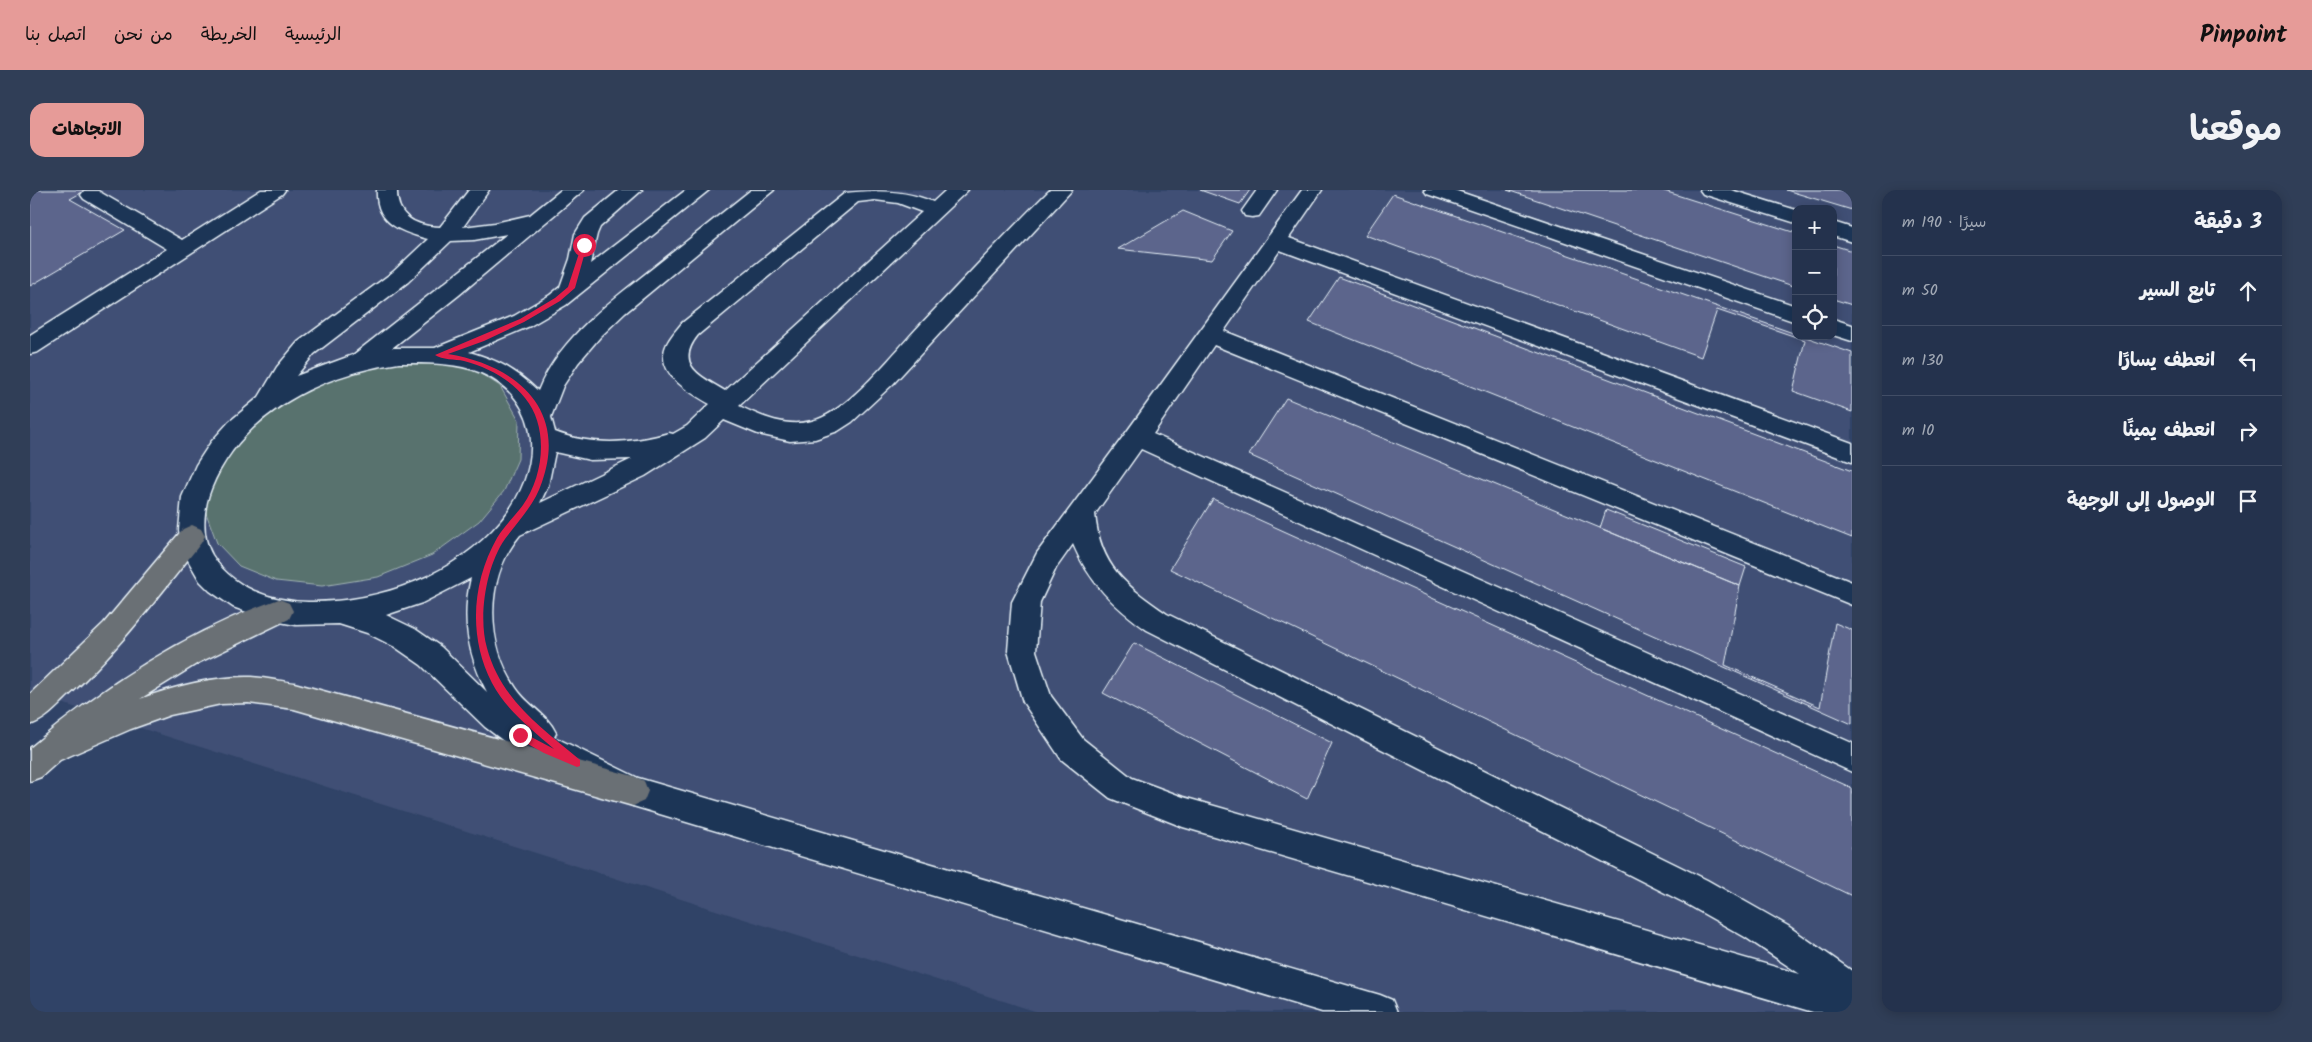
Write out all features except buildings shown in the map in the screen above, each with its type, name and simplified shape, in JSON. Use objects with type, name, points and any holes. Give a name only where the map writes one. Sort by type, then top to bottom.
[{"type":"highway","points":[[30,712],[65,681],[114,631],[192,536]]},
{"type":"highway","points":[[39,759],[103,709],[157,672],[212,642],[280,612]]},
{"type":"highway","points":[[39,759],[149,707],[201,693],[250,690],[294,696],[633,791]]},
{"type":"street","points":[[30,346],[275,190]]},
{"type":"street","points":[[387,190],[387,204],[398,220],[418,230],[446,235],[477,234],[510,228],[540,217]]},
{"type":"street","points":[[268,402],[289,365],[306,348],[414,265],[446,235],[479,190]]},
{"type":"street","points":[[357,362],[451,290],[574,190]]},
{"type":"street","points":[[571,288],[581,259],[586,234],[592,223],[632,190]]},
{"type":"street","points":[[439,355],[522,321],[558,300],[699,190]]},
{"type":"street","points":[[577,763],[518,713],[495,682],[482,647],[479,610],[485,574],[506,533],[527,505],[538,482],[544,460],[542,427],[552,385],[570,357],[592,331],[617,308],[764,190]]},
{"type":"street","points":[[696,432],[658,445],[618,452],[579,449],[542,427],[528,396],[512,380],[491,368],[466,359],[439,355],[399,355],[357,362],[311,379],[268,402],[240,425],[223,445],[201,479],[192,508],[192,536],[201,562],[219,584],[246,600],[280,612],[310,614],[341,613],[386,604],[430,588],[468,566],[506,533],[636,470],[696,432],[958,190]]},
{"type":"street","points":[[936,210],[891,192],[864,192],[852,197],[690,329],[681,338],[676,349],[675,359],[679,369],[687,378],[724,405],[772,431],[794,433],[816,430],[836,422],[852,410],[1062,190]]},
{"type":"street","points":[[1252,211],[1267,190]]},
{"type":"street","points":[[1312,190],[1137,437],[1046,561],[1026,602],[1022,651],[1038,702],[1072,749],[1121,788],[1183,812],[1852,1006]]},
{"type":"street","points":[[1434,190],[1792,313]]},
{"type":"street","points":[[1710,190],[1792,216]]},
{"type":"street","points":[[91,195],[182,250]]},
{"type":"street","points":[[1837,230],[1852,235]]},
{"type":"street","points":[[1276,241],[1852,453]]},
{"type":"street","points":[[1837,328],[1852,334]]},
{"type":"street","points":[[1210,334],[1852,594]]},
{"type":"street","points":[[1137,437],[1852,758]]},
{"type":"street","points":[[1082,512],[1086,542],[1100,572],[1124,600],[1157,622],[1719,903],[1788,945],[1852,992]]},
{"type":"street","points":[[341,613],[374,624],[405,638],[431,656],[495,718],[547,750],[633,791],[1380,1012]]},
{"type":"shaded area","points":[[30,190],[1852,190],[1852,1012],[1038,1012],[30,693]]},
{"type":"green space","points":[[419,356],[470,367],[500,386],[519,420],[518,459],[504,491],[479,521],[432,555],[378,577],[322,586],[276,581],[239,566],[217,543],[206,513],[210,478],[232,437],[320,375]]},
{"type":"route","points":[[520,735],[547,750],[577,763],[518,713],[495,682],[482,647],[479,610],[485,574],[501,539],[527,505],[538,482],[544,460],[545,438],[540,416],[528,396],[512,380],[491,368],[466,359],[439,355],[522,321],[558,300],[571,288],[584,245]]}]
